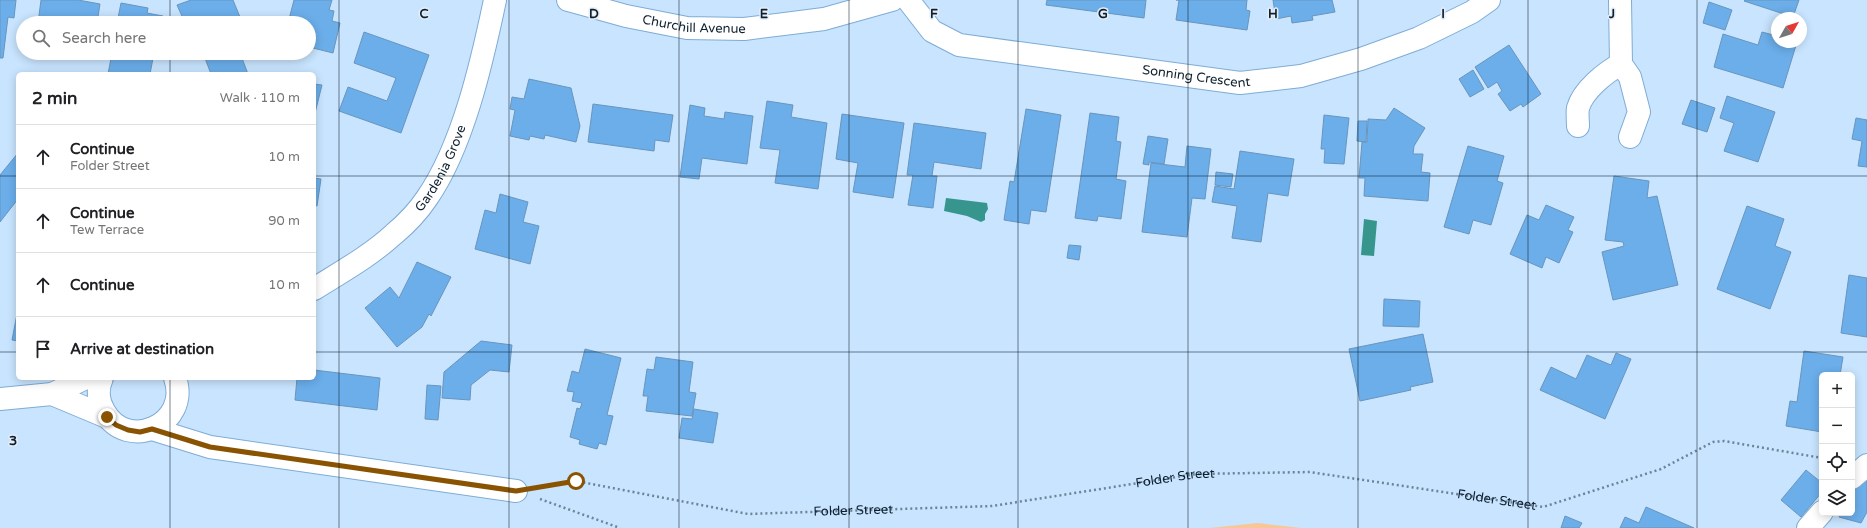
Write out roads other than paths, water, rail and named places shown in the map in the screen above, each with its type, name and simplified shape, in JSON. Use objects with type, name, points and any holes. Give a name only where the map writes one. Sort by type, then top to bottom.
[{"type":"street","name":"Gardenia Grove","points":[[316,288],[364,258],[395,234],[427,198],[444,166],[466,116],[495,0]]},
{"type":"street","name":"Churchill Avenue","points":[[568,0],[626,16],[687,28],[744,29],[824,19],[892,0]]},
{"type":"street","name":"Sonning Crescent","points":[[908,0],[932,31],[959,45],[1240,83],[1302,76],[1361,59],[1419,38],[1472,12],[1489,0]]},
{"type":"street","points":[[1620,0],[1621,64],[1630,77],[1639,112],[1630,137]]},
{"type":"street","points":[[1578,126],[1578,107],[1590,87],[1610,70],[1621,64]]},
{"type":"street","points":[[0,398],[52,394],[82,380]]},
{"type":"street","points":[[101,380],[98,393],[101,406],[107,417]]},
{"type":"street","points":[[52,394],[107,417],[116,425],[128,430],[140,432],[160,425],[173,411],[177,399],[178,380]]},
{"type":"street","points":[[173,411],[210,447]]},
{"type":"street","points":[[152,429],[210,447],[516,491]]},
{"type":"street","points":[[1855,475],[1867,465]]},
{"type":"street","points":[[1808,528],[1819,515]]}]
